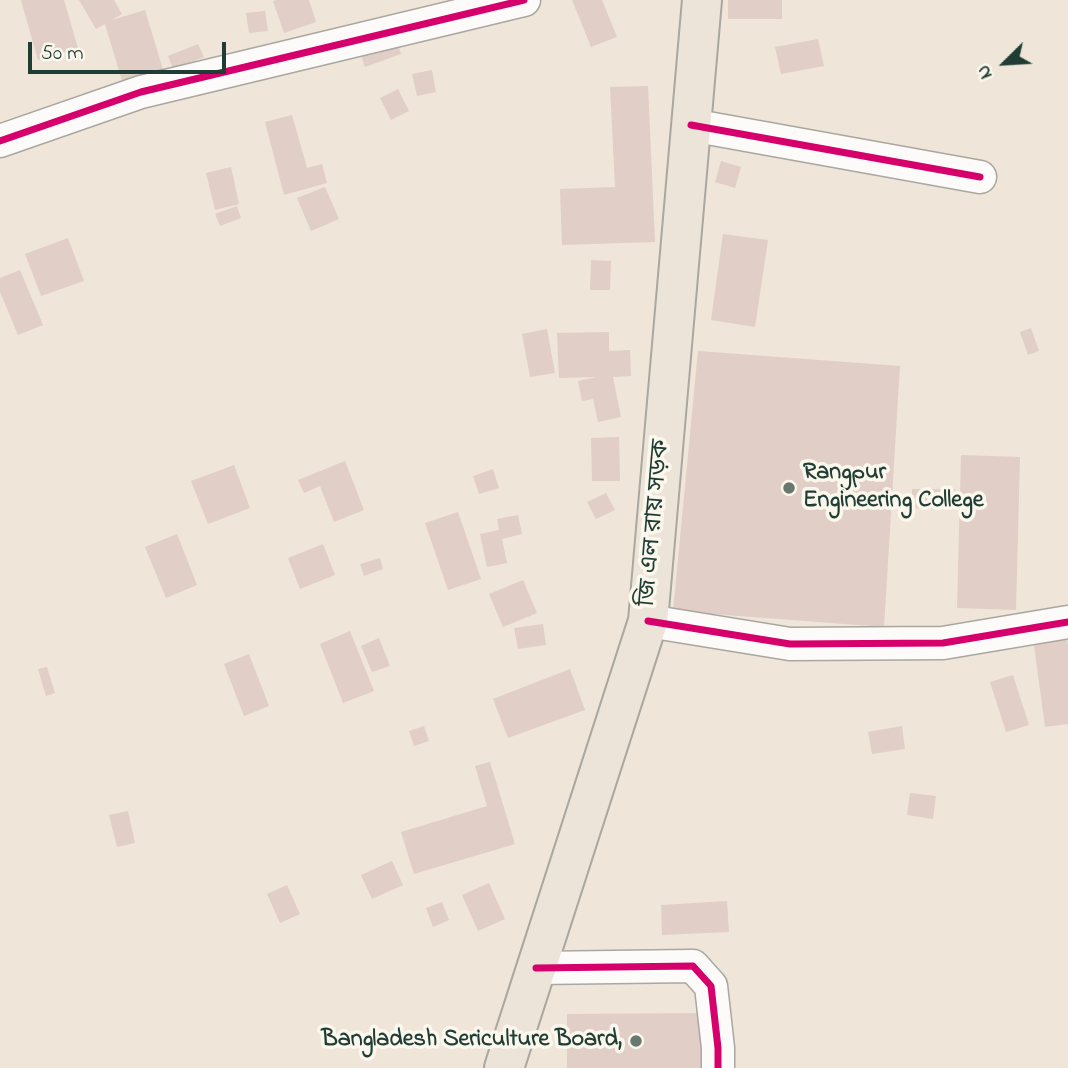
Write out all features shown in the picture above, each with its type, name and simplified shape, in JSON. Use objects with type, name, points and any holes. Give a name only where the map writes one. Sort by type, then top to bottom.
[{"type":"main road","name":"জি এল রায় সড়ক","points":[[504,1068],[648,621],[702,0]]},
{"type":"street","points":[[0,141],[141,92],[524,0]]},
{"type":"street","points":[[691,124],[980,177]]},
{"type":"street","points":[[648,621],[790,644],[943,643],[1068,622]]},
{"type":"street","points":[[536,968],[693,966],[710,986],[718,1068]]},
{"type":"building","points":[[21,0],[64,0],[78,48],[38,60]]},
{"type":"building","points":[[79,0],[114,0],[122,14],[112,20],[145,10],[164,73],[123,84],[105,24],[96,29]]},
{"type":"building","points":[[309,0],[316,22],[284,33],[273,1]]},
{"type":"building","points":[[572,0],[602,0],[617,37],[591,47]]},
{"type":"building","points":[[728,0],[782,0],[782,19],[728,19]]},
{"type":"building","points":[[265,11],[268,31],[249,33],[246,13]]},
{"type":"building","points":[[353,31],[397,42],[401,54],[365,67]]},
{"type":"building","points":[[818,39],[824,66],[781,74],[775,47]]},
{"type":"building","points":[[198,44],[204,57],[173,69],[168,56]]},
{"type":"building","points":[[432,70],[436,92],[417,96],[412,74]]},
{"type":"building","points":[[648,86],[655,242],[562,245],[560,189],[615,187],[610,87]]},
{"type":"building","points":[[398,89],[409,111],[391,120],[380,98]]},
{"type":"building","points":[[292,115],[307,168],[322,164],[327,183],[284,195],[265,122]]},
{"type":"building","points":[[721,161],[741,167],[735,188],[715,182]]},
{"type":"building","points":[[231,167],[239,204],[215,210],[206,173]]},
{"type":"building","points":[[325,187],[339,219],[311,231],[297,198]]},
{"type":"building","points":[[237,206],[241,218],[220,226],[215,214]]},
{"type":"building","points":[[723,234],[768,240],[755,327],[711,320]]},
{"type":"building","points":[[68,238],[84,281],[41,296],[25,254]]},
{"type":"building","points":[[591,260],[611,261],[610,290],[590,290]]},
{"type":"building","points":[[20,270],[43,325],[18,335],[0,292],[0,278]]},
{"type":"building","points":[[1031,328],[1039,351],[1028,355],[1020,332]]},
{"type":"building","points":[[547,329],[555,373],[530,377],[522,334]]},
{"type":"building","points":[[609,332],[609,351],[630,350],[631,376],[613,377],[621,417],[598,422],[593,399],[582,401],[578,381],[597,377],[559,378],[557,333]]},
{"type":"building","name":"Rangpur Engineering College","points":[[698,351],[900,366],[884,627],[673,611]]},
{"type":"building","points":[[619,437],[620,481],[592,481],[591,438]]},
{"type":"building","points":[[961,455],[1020,457],[1016,610],[957,608]]},
{"type":"building","points":[[345,461],[364,510],[334,522],[320,486],[304,493],[298,480]]},
{"type":"building","points":[[234,465],[250,508],[208,524],[191,481]]},
{"type":"building","points":[[493,469],[499,488],[479,494],[473,476]]},
{"type":"building","points":[[912,489],[955,489],[955,509],[912,508]]},
{"type":"building","points":[[606,493],[615,510],[596,519],[587,502]]},
{"type":"building","points":[[458,512],[481,579],[448,590],[425,523]]},
{"type":"building","points":[[518,515],[522,534],[502,539],[507,563],[487,567],[480,534],[499,530],[497,519]]},
{"type":"building","points":[[177,534],[197,585],[166,598],[145,547]]},
{"type":"building","points":[[323,544],[335,575],[300,589],[288,558]]},
{"type":"building","points":[[380,558],[383,569],[364,576],[360,564]]},
{"type":"building","points":[[523,580],[537,613],[503,627],[489,594]]},
{"type":"building","points":[[543,624],[546,645],[518,649],[514,628]]},
{"type":"building","points":[[350,631],[374,691],[343,703],[320,644]]},
{"type":"building","points":[[1066,634],[1068,724],[1045,727],[1033,638]]},
{"type":"building","points":[[379,638],[390,666],[372,672],[361,646]]},
{"type":"building","points":[[249,654],[269,706],[244,716],[224,664]]},
{"type":"building","points":[[47,667],[55,693],[46,696],[38,669]]},
{"type":"building","points":[[570,669],[585,710],[508,738],[493,699]]},
{"type":"building","points":[[1013,675],[1029,725],[1006,732],[990,682]]},
{"type":"building","points":[[424,726],[429,741],[414,746],[409,731]]},
{"type":"building","points":[[902,726],[905,749],[872,754],[868,732]]},
{"type":"building","points":[[490,762],[515,844],[414,874],[401,832],[487,806],[475,766]]},
{"type":"building","points":[[910,793],[936,796],[933,819],[907,815]]},
{"type":"building","points":[[128,811],[135,843],[117,847],[109,815]]},
{"type":"building","points":[[392,861],[403,885],[372,899],[361,875]]},
{"type":"building","points":[[489,883],[505,919],[478,931],[462,895]]},
{"type":"building","points":[[287,885],[300,914],[280,923],[267,894]]},
{"type":"building","points":[[727,901],[729,932],[662,935],[661,905]]},
{"type":"building","points":[[442,902],[449,920],[433,927],[426,908]]},
{"type":"building","name":"Bangladesh Sericulture Board,","points":[[704,1013],[705,1068],[567,1068],[567,1014]]},
{"type":"cycle path","points":[[0,141],[141,92],[524,0]]},
{"type":"cycle path","points":[[691,125],[980,177]]},
{"type":"cycle path","points":[[648,621],[790,644],[943,643],[1068,622]]},
{"type":"cycle path","points":[[536,968],[693,966],[711,986],[718,1068]]},
{"type":"place","name":"Rangpur Engineering College","points":[[789,488]]},
{"type":"place","name":"Bangladesh Sericulture Board,","points":[[636,1041]]}]
